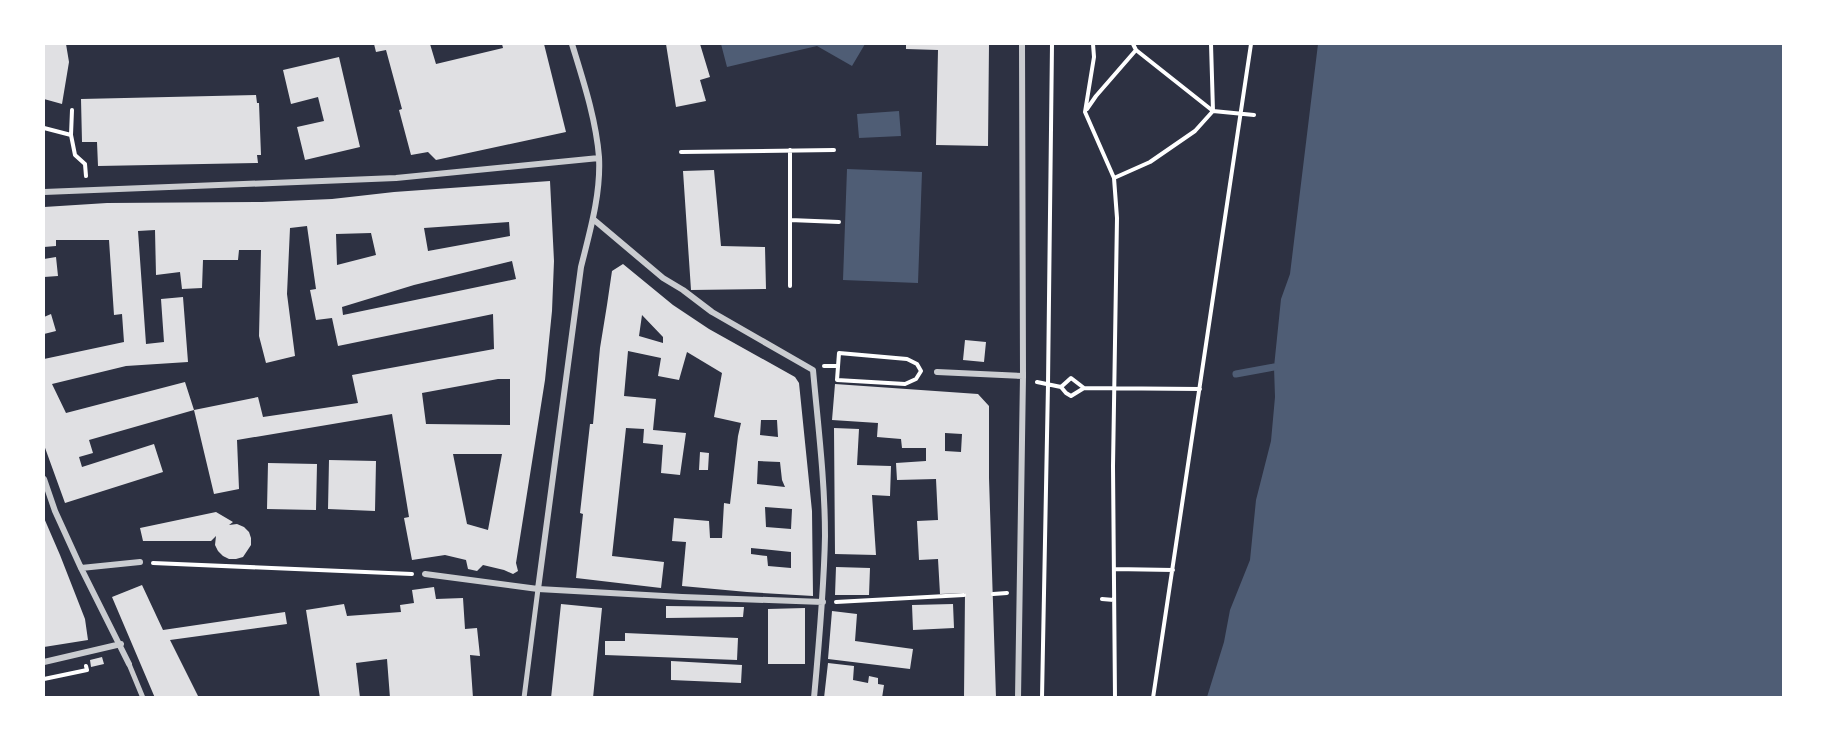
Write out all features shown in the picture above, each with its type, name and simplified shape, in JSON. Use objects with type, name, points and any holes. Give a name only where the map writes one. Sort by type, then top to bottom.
[{"type":"street","points":[[524,698],[581,267],[593,219],[597,191],[599,158],[596,130],[572,44]]},
{"type":"street","points":[[1018,698],[1023,376],[1022,44]]},
{"type":"street","points":[[44,192],[396,178],[599,158]]},
{"type":"street","points":[[593,219],[663,278],[712,312],[813,370],[821,454],[825,534],[823,602],[814,698]]},
{"type":"street","points":[[937,372],[1023,376]]},
{"type":"street","points":[[44,479],[58,518],[121,644],[143,698]]},
{"type":"street","points":[[81,568],[140,562]]},
{"type":"street","points":[[425,574],[538,589],[823,602]]},
{"type":"street","points":[[44,663],[121,644]]},
{"type":"path","points":[[1042,698],[1052,44]]},
{"type":"path","points":[[1093,44],[1094,57],[1085,112],[1114,178],[1117,218],[1115,698]]},
{"type":"path","points":[[1134,44],[1136,50],[1213,111],[1254,116]]},
{"type":"path","points":[[1114,178],[1150,162],[1195,131],[1213,111],[1211,44]]},
{"type":"path","points":[[1153,698],[1251,44]]},
{"type":"path","points":[[1085,112],[1136,50]]},
{"type":"path","points":[[72,110],[71,135],[75,155],[85,164],[86,173]]},
{"type":"path","points":[[44,128],[71,135]]},
{"type":"path","points":[[790,150],[790,285]]},
{"type":"path","points":[[681,152],[834,150]]},
{"type":"path","points":[[790,220],[839,222]]},
{"type":"path","points":[[839,353],[907,359],[917,364],[921,371],[916,379],[905,384],[837,380],[839,353]]},
{"type":"path","points":[[1023,376],[1038,383],[1061,387],[1071,396],[1084,388],[1200,389]]},
{"type":"path","points":[[1061,387],[1071,378],[1084,388]]},
{"type":"path","points":[[140,562],[425,574]]},
{"type":"path","points":[[1114,569],[1173,570]]},
{"type":"path","points":[[823,602],[964,595]]},
{"type":"path","points":[[1102,599],[1114,600]]},
{"type":"water","points":[[721,44],[865,44],[852,66],[817,46],[727,67]]},
{"type":"water","points":[[1318,44],[1783,44],[1783,697],[1207,697],[1224,642],[1230,610],[1250,560],[1256,500],[1271,441],[1275,397],[1274,367],[1281,299],[1290,274]]},
{"type":"water","points":[[899,111],[901,136],[859,138],[857,114]]},
{"type":"water","points":[[847,169],[922,172],[918,283],[843,280]]},
{"type":"building","points":[[44,44],[66,44],[69,62],[62,104],[44,99]]},
{"type":"building","points":[[374,44],[430,44],[436,64],[503,48],[502,44],[544,44],[566,132],[436,160],[428,152],[411,155],[399,110],[402,109],[386,50],[376,52]]},
{"type":"building","points":[[666,44],[700,44],[710,77],[700,80],[706,101],[676,107]]},
{"type":"building","points":[[906,44],[989,44],[988,146],[936,145],[938,50],[906,49]]},
{"type":"building","points":[[339,57],[360,147],[305,160],[297,127],[324,121],[318,97],[291,104],[283,70]]},
{"type":"building","points":[[256,95],[257,103],[259,103],[261,155],[257,155],[258,163],[98,166],[97,142],[82,142],[81,99]]},
{"type":"building","points":[[714,170],[721,246],[765,247],[766,289],[691,290],[683,171]]},
{"type":"building","points":[[550,181],[554,261],[552,311],[545,380],[516,563],[518,571],[513,574],[483,565],[477,571],[468,569],[466,560],[445,555],[412,560],[404,518],[409,517],[392,414],[237,440],[239,489],[214,494],[194,410],[89,440],[93,453],[79,457],[82,467],[154,444],[163,472],[65,503],[44,445],[44,359],[124,342],[122,314],[114,315],[109,240],[56,240],[56,246],[44,247],[44,207],[107,203],[332,199],[394,192]],"holes":[[[509,222],[510,236],[428,251],[424,228]],[[307,226],[316,289],[310,290],[316,320],[332,318],[338,346],[493,314],[494,349],[352,375],[358,403],[263,417],[258,397],[194,410],[185,382],[66,413],[52,384],[126,366],[188,362],[183,297],[161,299],[164,342],[146,344],[138,231],[155,230],[156,275],[180,272],[182,289],[202,288],[203,260],[238,260],[239,250],[261,250],[259,336],[266,363],[295,356],[287,294],[290,228]],[[371,233],[376,255],[337,265],[336,234]],[[512,261],[516,279],[343,315],[342,307],[414,285]],[[498,379],[510,379],[510,425],[426,424],[422,393]],[[453,454],[502,454],[488,530],[467,524]]]},
{"type":"building","points":[[56,257],[58,276],[44,277],[44,259]]},
{"type":"building","points":[[623,264],[673,305],[709,329],[795,377],[799,383],[812,511],[813,596],[682,586],[686,542],[672,541],[674,518],[709,521],[710,538],[722,538],[724,503],[730,504],[741,423],[714,417],[722,373],[687,352],[679,380],[658,376],[661,358],[628,351],[624,396],[656,399],[653,430],[686,433],[680,475],[661,473],[663,445],[643,443],[644,429],[626,428],[612,556],[664,562],[661,588],[576,578],[583,514],[580,513],[590,424],[593,424],[600,348],[612,271]],"holes":[[[642,315],[663,337],[663,343],[639,336]],[[761,420],[777,420],[778,437],[760,435]],[[758,461],[780,462],[785,487],[757,484]],[[765,507],[792,509],[791,529],[766,527]],[[751,548],[791,552],[791,568],[768,566],[767,556],[751,554]]]},
{"type":"building","points":[[51,314],[56,331],[44,334],[44,317]]},
{"type":"building","points":[[965,340],[986,342],[984,362],[963,360]]},
{"type":"building","points":[[835,384],[978,394],[989,406],[996,698],[964,698],[965,593],[940,594],[938,559],[919,560],[917,521],[938,520],[936,479],[897,480],[896,463],[926,461],[926,448],[902,448],[901,439],[877,437],[878,423],[832,420]],"holes":[[[945,433],[962,434],[961,452],[945,451]]]},
{"type":"building","points":[[834,428],[859,429],[857,465],[891,466],[890,496],[872,495],[876,555],[835,554]]},
{"type":"building","points":[[700,452],[709,453],[708,470],[699,470]]},
{"type":"building","points":[[329,460],[376,461],[375,511],[328,509]]},
{"type":"building","points":[[268,463],[317,464],[316,510],[267,509]]},
{"type":"building","points":[[216,512],[233,522],[229,525],[237,524],[249,532],[251,545],[243,557],[229,559],[223,556],[215,545],[216,536],[211,541],[143,541],[140,528]]},
{"type":"building","points":[[44,518],[85,619],[88,640],[44,647]]},
{"type":"building","points":[[836,567],[870,568],[869,595],[835,595]]},
{"type":"building","points":[[142,585],[163,630],[285,612],[287,624],[170,640],[199,698],[155,698],[112,597]]},
{"type":"building","points":[[434,587],[436,599],[463,598],[465,629],[477,628],[480,656],[470,655],[473,698],[390,698],[387,659],[356,663],[360,698],[320,698],[306,610],[344,604],[347,616],[401,612],[400,605],[414,603],[412,590]]},
{"type":"building","points":[[561,604],[602,608],[593,698],[551,698]]},
{"type":"building","points":[[953,604],[954,628],[913,630],[912,605]]},
{"type":"building","points":[[666,606],[744,607],[743,617],[666,618]]},
{"type":"building","points":[[805,608],[805,664],[768,664],[768,609]]},
{"type":"building","points":[[832,611],[857,614],[855,641],[913,649],[910,669],[828,659]]},
{"type":"building","points":[[625,633],[738,638],[737,660],[605,655],[605,641],[625,641]]},
{"type":"building","points":[[102,657],[104,664],[91,667],[90,660]]},
{"type":"building","points":[[671,661],[742,665],[741,683],[671,680]]},
{"type":"building","points":[[828,663],[854,666],[853,680],[868,683],[869,676],[878,678],[878,684],[884,685],[882,698],[824,698]]},
{"type":"waterway","points":[[1236,374],[1274,367]]}]
